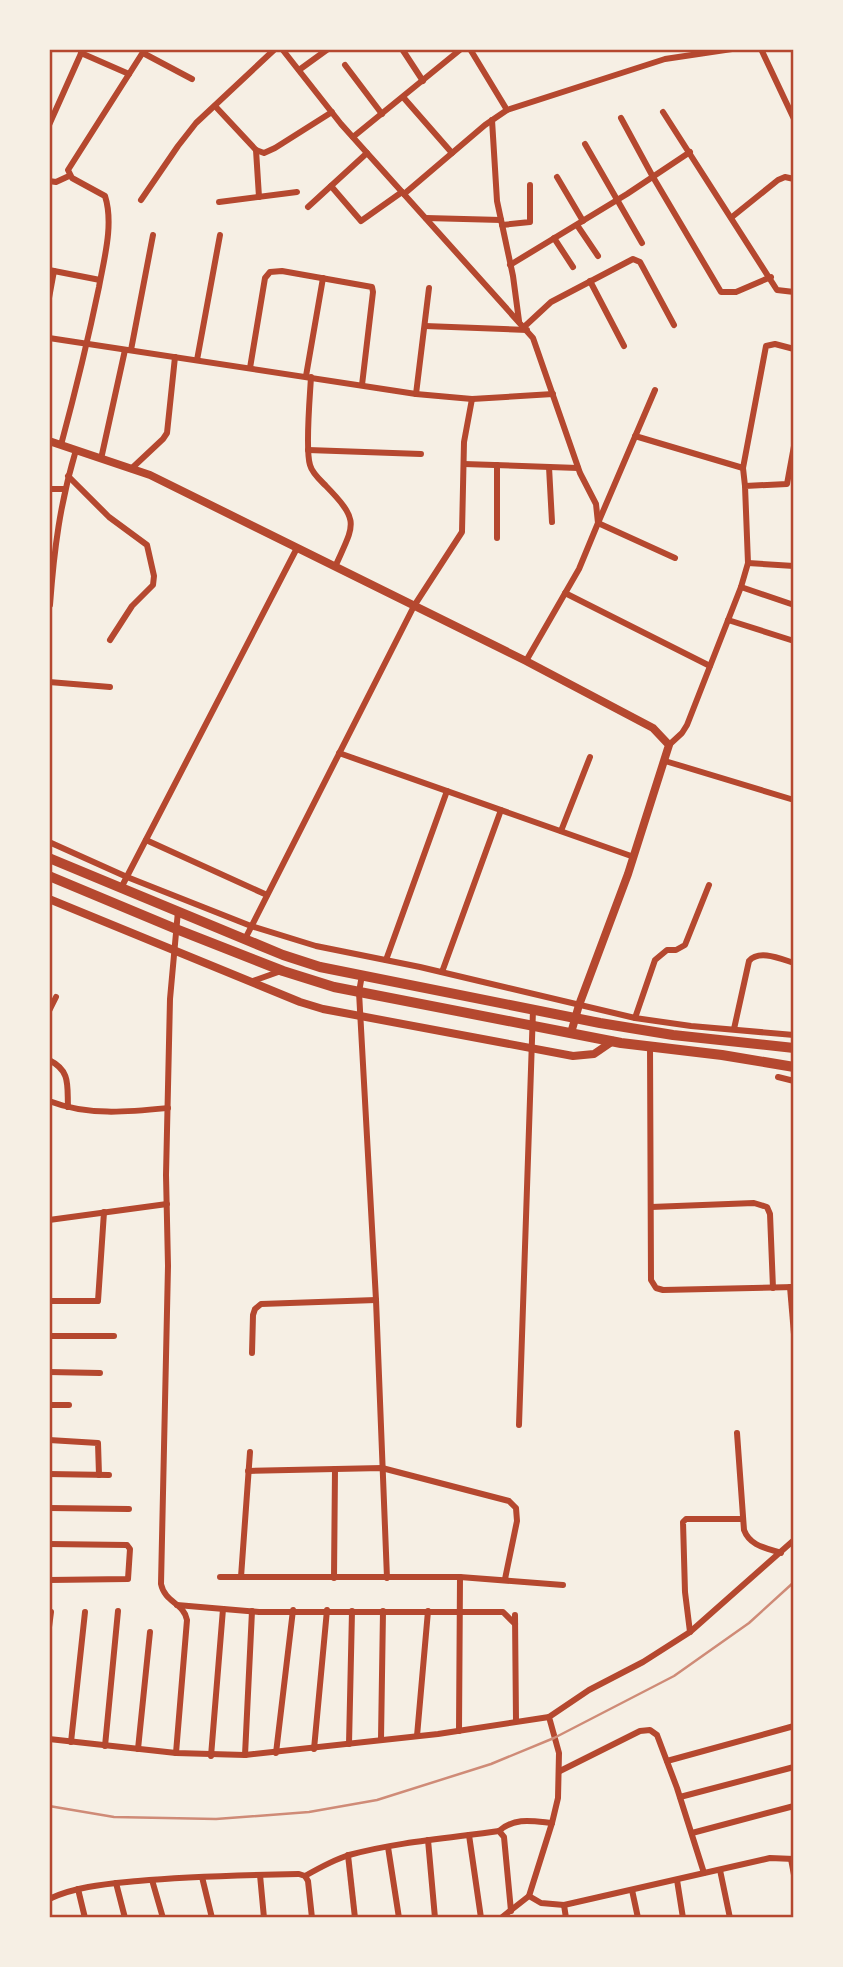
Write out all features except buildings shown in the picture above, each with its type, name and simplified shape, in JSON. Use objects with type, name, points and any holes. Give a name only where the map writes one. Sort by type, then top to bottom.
[{"type":"main road","points":[[49,858],[320,967],[576,1019],[673,1035],[794,1048]]},
{"type":"main road","points":[[49,876],[283,971],[334,987],[612,1041],[794,1067]]},
{"type":"street","points":[[141,200],[182,140],[275,49]]},
{"type":"street","points":[[282,49],[332,113],[533,338],[578,468],[596,504],[598,523]]},
{"type":"street","points":[[299,70],[328,49]]},
{"type":"street","points":[[402,49],[423,81]]},
{"type":"street","points":[[353,137],[461,49]]},
{"type":"street","points":[[470,49],[507,110]]},
{"type":"street","points":[[331,186],[361,221],[403,193],[507,110],[665,60],[732,49]]},
{"type":"street","points":[[761,49],[794,119]]},
{"type":"street","points":[[49,125],[82,51],[129,74]]},
{"type":"street","points":[[69,176],[70,165],[144,51],[192,79]]},
{"type":"street","points":[[345,65],[382,114]]},
{"type":"street","points":[[402,97],[452,153]]},
{"type":"street","points":[[215,106],[260,153],[269,152],[332,113]]},
{"type":"street","points":[[663,112],[781,292],[794,292]]},
{"type":"street","points":[[621,118],[721,292],[736,292],[771,277]]},
{"type":"street","points":[[492,120],[496,187],[523,326]]},
{"type":"street","points":[[585,144],[642,243]]},
{"type":"street","points":[[256,150],[259,197]]},
{"type":"street","points":[[510,265],[690,152]]},
{"type":"street","points":[[308,206],[367,153]]},
{"type":"street","points":[[49,181],[56,182],[69,176]]},
{"type":"street","points":[[61,445],[88,344],[106,246],[106,201],[102,193],[69,176]]},
{"type":"street","points":[[557,177],[598,256]]},
{"type":"street","points":[[732,217],[778,180],[785,177],[794,179]]},
{"type":"street","points":[[426,218],[530,222],[530,185]]},
{"type":"street","points":[[219,202],[297,192]]},
{"type":"street","points":[[102,459],[153,235]]},
{"type":"street","points":[[197,360],[220,235]]},
{"type":"street","points":[[554,238],[573,267]]},
{"type":"street","points":[[425,326],[523,326],[551,302],[628,260],[637,259],[674,324]]},
{"type":"street","points":[[49,298],[52,270],[100,280]]},
{"type":"street","points":[[250,368],[267,275],[282,271],[369,286],[373,289],[362,385]]},
{"type":"street","points":[[323,278],[308,377],[308,450],[310,466],[345,506],[351,519],[350,532],[335,567]]},
{"type":"street","points":[[590,281],[624,346]]},
{"type":"street","points":[[416,394],[429,288]]},
{"type":"street","points":[[49,338],[416,394],[472,399],[553,394]]},
{"type":"street","points":[[571,1033],[634,857],[668,745],[687,725],[748,563],[743,468],[766,346],[775,344],[794,349]]},
{"type":"street","points":[[131,469],[167,433],[175,357]]},
{"type":"street","points":[[526,661],[579,569],[655,390]]},
{"type":"street","points":[[245,939],[414,606],[463,532],[465,432],[472,399]]},
{"type":"street","points":[[635,436],[743,468]]},
{"type":"street","points":[[49,441],[150,475],[526,661],[653,728],[668,745]]},
{"type":"street","points":[[745,486],[790,484],[794,446]]},
{"type":"street","points":[[50,605],[51,564],[64,489],[76,450]]},
{"type":"street","points":[[308,450],[421,454]]},
{"type":"street","points":[[464,464],[578,468]]},
{"type":"street","points":[[497,465],[497,538]]},
{"type":"street","points":[[549,467],[552,522]]},
{"type":"street","points":[[68,476],[109,517],[142,540],[150,552],[153,585],[132,606],[110,639]]},
{"type":"street","points":[[49,489],[64,489]]},
{"type":"street","points":[[598,523],[675,558]]},
{"type":"street","points":[[121,888],[297,548]]},
{"type":"street","points":[[748,563],[794,566]]},
{"type":"street","points":[[741,587],[794,605]]},
{"type":"street","points":[[565,593],[710,666]]},
{"type":"street","points":[[728,620],[794,641]]},
{"type":"street","points":[[49,682],[110,687]]},
{"type":"street","points":[[340,753],[634,857]]},
{"type":"street","points":[[561,831],[590,757]]},
{"type":"street","points":[[665,761],[794,800]]},
{"type":"street","points":[[386,960],[447,791]]},
{"type":"street","points":[[442,972],[501,810]]},
{"type":"street","points":[[146,840],[267,895]]},
{"type":"street","points":[[49,842],[127,877],[251,926],[316,946],[442,972],[635,1018],[794,1035]]},
{"type":"street","points":[[635,1018],[655,960],[667,950],[685,946],[709,885]]},
{"type":"street","points":[[49,899],[300,1002],[532,1049],[586,1056],[594,1054],[612,1041]]},
{"type":"street","points":[[176,1753],[187,1620],[185,1612],[165,1596],[161,1584],[168,1266],[170,999],[178,911]]},
{"type":"street","points":[[734,1029],[752,957],[758,955],[793,961]]},
{"type":"street","points":[[250,982],[283,971]]},
{"type":"street","points":[[362,975],[359,992],[376,1300],[387,1578]]},
{"type":"street","points":[[49,1011],[56,997]]},
{"type":"street","points":[[519,1425],[534,1010]]},
{"type":"street","points":[[650,1046],[651,1280],[656,1288],[663,1290],[792,1287],[794,1335]]},
{"type":"street","points":[[49,1060],[58,1064],[65,1072],[68,1107]]},
{"type":"street","points":[[778,1077],[794,1081]]},
{"type":"street","points":[[49,1101],[105,1113],[168,1108]]},
{"type":"street","points":[[651,1207],[754,1203],[767,1207],[770,1214],[772,1288]]},
{"type":"street","points":[[49,1220],[167,1204]]},
{"type":"street","points":[[49,1301],[98,1301],[104,1212]]},
{"type":"street","points":[[252,1353],[253,1315],[261,1304],[376,1300]]},
{"type":"street","points":[[49,1336],[114,1336]]},
{"type":"street","points":[[49,1372],[100,1373]]},
{"type":"street","points":[[49,1405],[69,1405]]},
{"type":"street","points":[[737,1433],[743,1519],[748,1539],[782,1553]]},
{"type":"street","points":[[49,1440],[98,1443],[99,1475]]},
{"type":"street","points":[[241,1577],[250,1452]]},
{"type":"street","points":[[248,1471],[382,1468],[509,1501],[513,1504],[517,1521],[505,1579]]},
{"type":"street","points":[[334,1578],[335,1469]]},
{"type":"street","points":[[49,1474],[109,1475]]},
{"type":"street","points":[[49,1508],[130,1509]]},
{"type":"street","points":[[690,1632],[685,1592],[683,1522],[686,1519],[743,1519]]},
{"type":"street","points":[[49,1739],[212,1756],[245,1755],[459,1731],[549,1717],[589,1690],[643,1662],[690,1632],[794,1540]]},
{"type":"street","points":[[49,1544],[127,1545],[130,1549],[128,1579],[49,1580]]},
{"type":"street","points":[[220,1577],[460,1577],[563,1585]]},
{"type":"street","points":[[459,1731],[460,1577]]},
{"type":"street","points":[[176,1605],[252,1611],[503,1612],[515,1624]]},
{"type":"street","points":[[212,1756],[223,1609]]},
{"type":"street","points":[[275,1752],[293,1610]]},
{"type":"street","points":[[314,1749],[327,1610]]},
{"type":"street","points":[[105,1746],[118,1611]]},
{"type":"street","points":[[245,1755],[252,1611]]},
{"type":"street","points":[[349,1744],[352,1611]]},
{"type":"street","points":[[381,1739],[383,1611]]},
{"type":"street","points":[[417,1736],[428,1611]]},
{"type":"street","points":[[49,1627],[51,1612]]},
{"type":"street","points":[[71,1742],[85,1612]]},
{"type":"street","points":[[515,1615],[516,1721]]},
{"type":"street","points":[[138,1749],[150,1632]]},
{"type":"street","points":[[500,1918],[529,1896],[552,1823],[560,1772],[559,1752],[549,1717]]},
{"type":"street","points":[[667,1761],[794,1726]]},
{"type":"street","points":[[560,1772],[645,1730],[657,1735],[704,1873]]},
{"type":"street","points":[[680,1797],[794,1767]]},
{"type":"street","points":[[692,1833],[794,1806]]},
{"type":"street","points":[[305,1876],[348,1855],[428,1840],[499,1831],[507,1824],[522,1820],[552,1823]]},
{"type":"street","points":[[499,1831],[504,1837],[511,1911]]},
{"type":"street","points":[[469,1835],[481,1918]]},
{"type":"street","points":[[428,1840],[435,1918]]},
{"type":"street","points":[[388,1847],[399,1918]]},
{"type":"street","points":[[348,1855],[355,1918]]},
{"type":"street","points":[[529,1896],[541,1902],[564,1905],[769,1858],[792,1859],[794,1875]]},
{"type":"street","points":[[720,1870],[730,1918]]},
{"type":"street","points":[[49,1899],[78,1889],[116,1883],[299,1874],[305,1876],[308,1881],[312,1918]]},
{"type":"street","points":[[260,1875],[264,1918]]},
{"type":"street","points":[[202,1877],[212,1918]]},
{"type":"street","points":[[152,1880],[163,1918]]},
{"type":"street","points":[[677,1880],[683,1918]]},
{"type":"street","points":[[116,1883],[125,1918]]},
{"type":"street","points":[[78,1889],[85,1918]]},
{"type":"street","points":[[632,1890],[638,1918]]},
{"type":"street","points":[[564,1905],[566,1918]]},
{"type":"railway","points":[[49,1806],[114,1817],[216,1819],[309,1812],[377,1800],[491,1764],[554,1738],[674,1676],[749,1623],[794,1582]]}]
